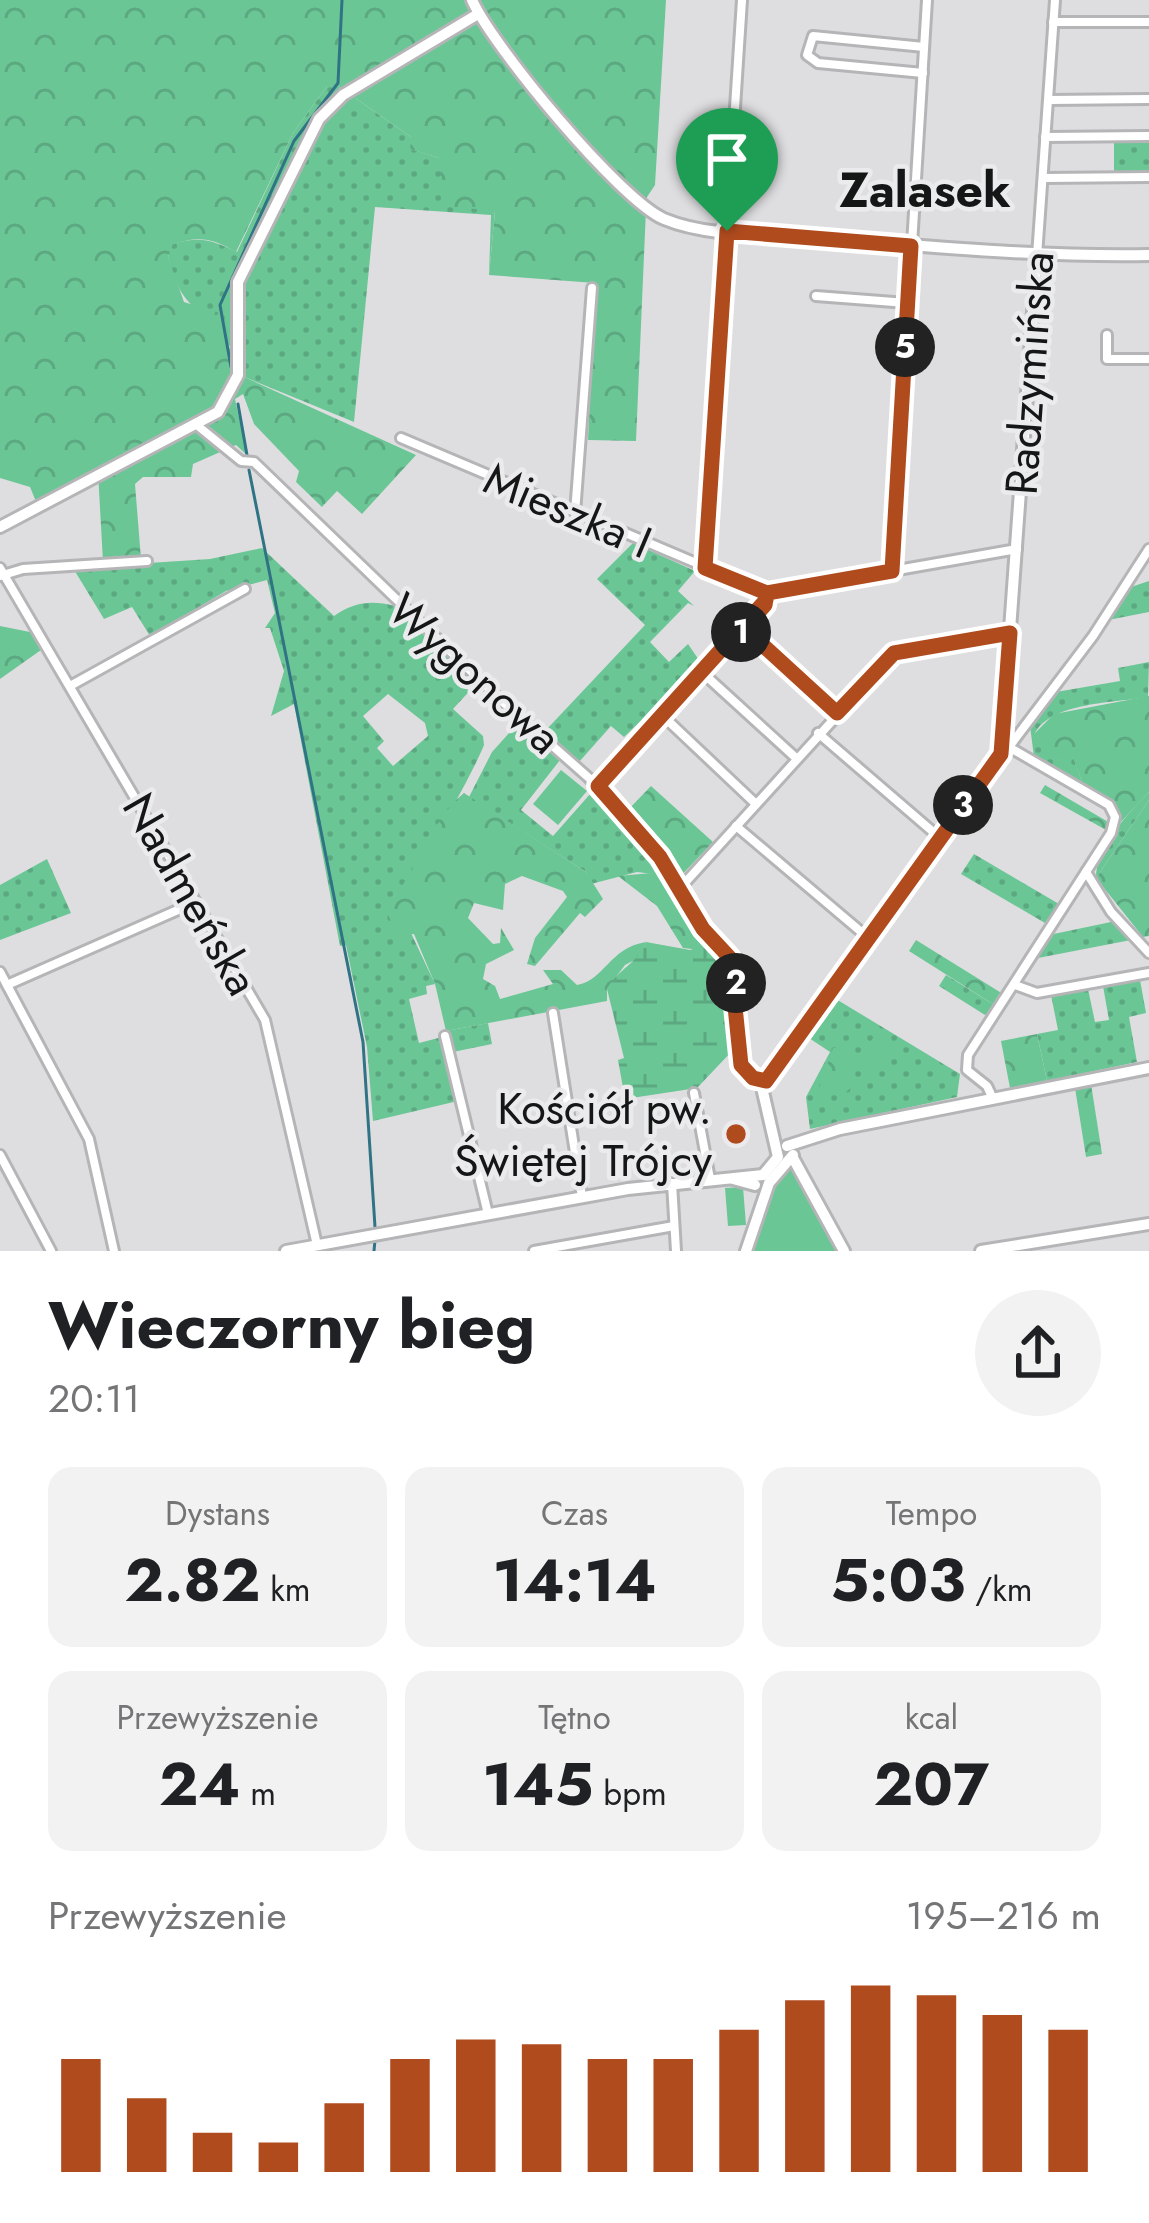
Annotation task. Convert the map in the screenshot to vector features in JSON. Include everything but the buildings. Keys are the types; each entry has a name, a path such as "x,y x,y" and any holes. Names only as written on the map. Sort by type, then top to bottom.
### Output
{"street":[{"path":"472,0 478,14 641,206 683,225 1037,256 1149,256"},
{"path":"705,568 742,0"},
{"path":"892,571 927,0"},
{"name":"Radzymińska","path":"1005,746 1055,0"},
{"path":"0,527 218,412 234,387 238,282 319,119 343,95 478,14"},
{"path":"1053,22 1149,22"},
{"path":"922,73 818,63 807,55 813,36 924,46"},
{"path":"1048,100 1149,99"},
{"path":"1045,137 1149,136"},
{"path":"1043,178 1149,178"},
{"path":"575,513 592,288"},
{"path":"816,296 907,303"},
{"path":"1106,335 1107,359 1149,359"},
{"name":"Wygonowa","path":"198,426 241,461 254,462 504,704 598,786 682,886 703,929 730,958 739,1058 746,1072 762,1081"},
{"name":"Mieszka I","path":"401,438 767,593"},
{"path":"598,786 765,605 767,593 1017,549"},
{"path":"844,1251 786,1155 764,1101 762,1081 1005,746 1093,636 1149,549"},
{"path":"1,573 147,561"},
{"name":"Nadmeńska","path":"1,573 268,1028 317,1245"},
{"path":"70,686 245,589"},
{"path":"744,628 837,713"},
{"path":"682,886 894,653 1010,633"},
{"path":"704,674 796,758"},
{"path":"663,716 756,804"},
{"path":"818,733 940,837"},
{"path":"993,1099 987,1086 967,1070 966,1059 1015,985 1041,934 1111,833 1115,814 1005,746"},
{"path":"736,826 866,936"},
{"path":"1086,872 1120,924 1149,953"},
{"path":"7,985 196,902"},
{"path":"0,972 89,1139 114,1251"},
{"path":"1015,985 1037,993 1149,973"},
{"path":"553,1013 582,1197"},
{"path":"445,1036 488,1214"},
{"path":"746,1251 757,1220 761,1182 786,1155 829,1132 1149,1068"},
{"path":"694,1093 717,1179"},
{"path":"0,1155 51,1251"},
{"path":"286,1251 672,1183 761,1182"},
{"path":"672,1183 676,1251"},
{"path":"981,1251 1149,1224"},
{"path":"534,1251 674,1226"}],"green space":[{"path":"0,0 666,0 655,185 641,206 646,209 636,441 588,440 595,283 489,275 495,211 445,206 439,158 410,149 411,137 338,86 327,86 293,133 236,252 198,239 173,244 168,257 184,302 220,313 235,368 242,376 416,455 362,514 337,491 322,507 296,482 299,471 254,424 243,394 235,399 247,455 236,445 193,464 191,477 143,477 135,484 141,559 103,562 98,472 37,504 30,487 0,478"},
{"path":"327,86 338,86 411,137 411,149 439,158 495,211 489,275 491,215 375,207 354,422 242,376 227,342 179,288 168,257 172,244 190,240 213,242 237,252 293,133"},
{"path":"1114,140 1149,140 1149,175 1114,175"},
{"path":"633,543 695,571 678,591 694,606 688,603 650,642 669,662 688,644 701,663 624,737 611,726 579,762 546,730 645,625 597,579"},
{"path":"262,548 334,616 363,604 395,606 476,684 453,709 483,736 484,745 443,825 394,897 435,984 426,986 427,994 409,999 419,1043 442,1037 458,1101 373,1121 367,1047 346,945 340,946 294,704 271,716 284,671 270,628 265,628 275,613 267,580 226,591 150,636 132,607 104,619 73,568 210,559","holes":["388,694 425,723 428,736 393,766 377,748 384,741 363,716"]},
{"path":"1149,581 1149,612 1108,620 1131,587"},
{"path":"0,626 30,632 41,650 0,679"},
{"path":"1149,662 1148,697 1070,710 1055,715 1035,733 1073,756 1083,785 1034,757 1030,726 1056,692 1120,681 1118,668"},
{"path":"1149,696 1149,792 1118,825 1114,803 1083,785 1073,757 1038,744 1035,733 1054,714"},
{"path":"519,722 560,760 521,810 553,836 591,793 647,855 653,874 637,872 591,884 586,872 469,797 492,752"},
{"path":"561,770 587,791 558,825 533,804"},
{"path":"587,779 606,801 627,811 651,786 713,842 675,882 722,968 711,951 683,948 657,906 618,876 652,873 632,838 582,780"},
{"path":"1045,785 1110,823 1106,830 1040,793"},
{"path":"1149,792 1149,800 1096,878 1107,843"},
{"path":"464,793 586,872 603,899 585,917 580,913 535,966 527,964 535,938 567,897 563,891 522,876 505,884 503,910 474,903 468,918 493,944 500,943 501,928 514,950 486,964 483,979 495,986 500,999 553,984 543,970 561,970 577,985 624,951 646,942 640,957 625,965 607,989 607,1001 446,1031 435,984 414,934 397,936 385,907 442,818"},
{"path":"1149,800 1149,936 1143,937 1096,878"},
{"path":"974,854 1059,904 1045,923 961,874"},
{"path":"47,859 71,913 0,940 0,885"},
{"path":"1105,911 1131,940 1038,958 1044,936 1111,922"},
{"path":"916,940 1003,994 996,1006 909,951"},
{"path":"646,942 690,950 702,946 731,974 734,1049 697,1088 625,1099 618,1060 624,1058 607,989"},
{"path":"946,975 996,1006 985,1015 939,986"},
{"path":"1149,975 1140,980 1146,1013 1129,1017 1137,1062 1047,1081 1037,1034 1058,1030 1051,995 1088,989 1095,1022 1109,1020 1103,986"},
{"path":"831,996 960,1074 957,1097 810,1129 806,1097 830,1052 803,1034"},
{"path":"488,1023 492,1044 453,1052 446,1031"},
{"path":"877,1033 894,1046 869,1078 852,1065"},
{"path":"1037,1034 1047,1081 1010,1088 1001,1041"},
{"path":"846,1047 853,1072 850,1092 816,1097 833,1048"},
{"path":"1091,1084 1102,1154 1086,1157 1075,1088"},
{"path":"790,1166 837,1251 750,1251 772,1187"},
{"path":"743,1187 746,1225 728,1226 725,1188"}],"waterway":[{"path":"231,367 220,305 294,141 338,83 342,0"},
{"path":"238,404 247,455"},
{"path":"249,470 363,1042 375,1227"},
{"path":"374,1251 375,1240"}],"place":[{"name":"Kościół pw. Świętej Trójcy","path":"736,1134"}],"district":[{"name":"Zalasek","path":"925,190"}],"route":[{"path":"727,231 705,568 767,593 766,600 765,605 598,786 660,857 683,888 703,929 730,958 736,979 741,1065 753,1078 766,1081 1001,754 1010,633 894,653 837,713 744,628 765,605 767,593 892,571 911,246 727,231"}]}
